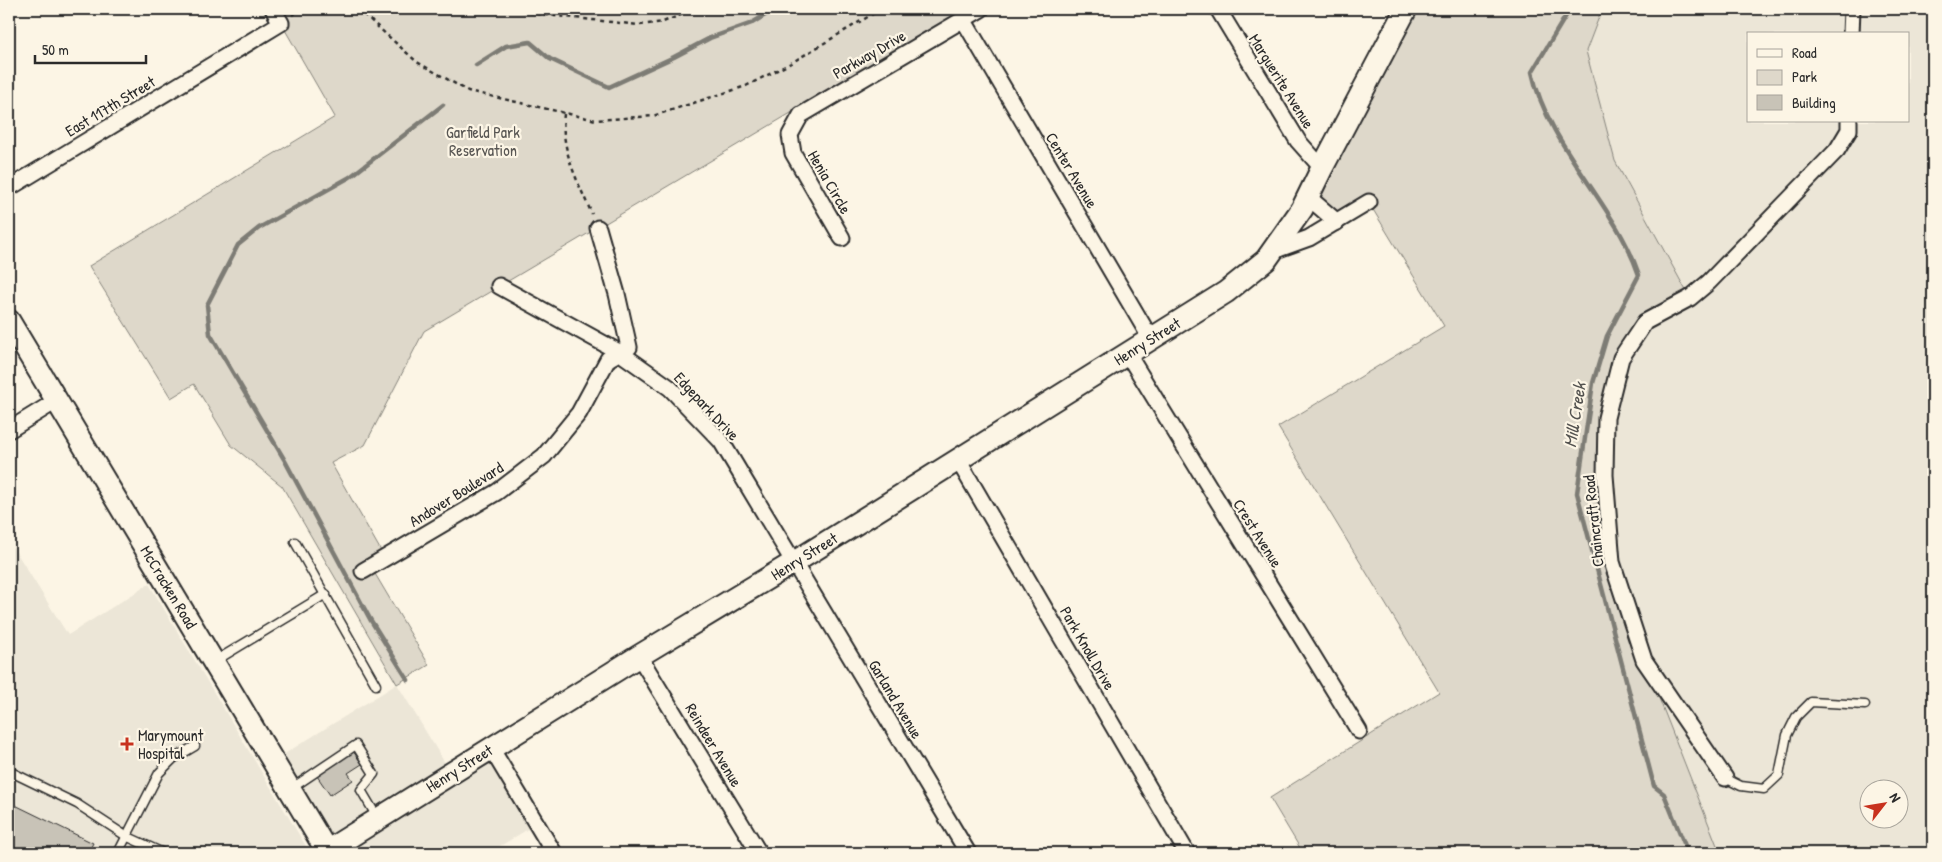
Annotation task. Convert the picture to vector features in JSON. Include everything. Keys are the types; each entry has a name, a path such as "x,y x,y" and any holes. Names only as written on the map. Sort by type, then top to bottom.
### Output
{"street":[{"name":"East 117th Street","path":"9,188 281,23 273,9"},
{"name":"Parkway Drive","path":"801,114 981,9"},
{"name":"Marguerite Avenue","path":"1218,9 1298,141 1322,168"},
{"name":"Henry Street","path":"326,852 639,656 794,563 1226,292 1266,260 1302,209 1406,9"},
{"path":"1851,32 1852,9"},
{"name":"Center Avenue","path":"963,19 1151,339"},
{"name":"Henia Circle","path":"801,114 790,135 793,153 842,238"},
{"name":"Chaincraft Road","path":"1724,778 1644,660 1612,562 1605,475 1606,418 1621,358 1645,322 1690,298 1710,282 1837,150 1849,130 1849,122"},
{"path":"1308,196 1337,222"},
{"name":"Henry Street","path":"1273,251 1310,238 1369,202"},
{"name":"Andover Boulevard","path":"363,571 497,492 544,456 579,413 608,359 629,347 617,294 598,228"},
{"name":"Edgepark Drive","path":"499,286 620,352 670,388 721,441 794,563"},
{"name":"McCracken Road","path":"9,321 326,852"},
{"name":"Crest Avenue","path":"1126,353 1359,731"},
{"path":"9,430 56,401"},
{"name":"Park Knoll Drive","path":"958,460 1188,853"},
{"name":"Garland Avenue","path":"794,563 968,853"},
{"name":"Reindeer Avenue","path":"639,656 759,853"},
{"path":"491,748 554,853"}],"lane":[{"path":"295,542 376,685"},
{"path":"214,662 326,594"},
{"path":"1724,778 1741,786 1764,789 1779,775 1787,735 1796,717 1811,702 1865,705"},
{"path":"290,789 356,745 374,774 362,790 378,819"},
{"path":"118,853 159,773 173,759 195,746"},
{"path":"9,771 77,804 126,836 163,853"}],"path":[{"path":"358,9 417,62 468,91 596,120 653,116 746,86 791,63 881,9"},
{"path":"513,9 538,14 639,25 663,22 696,9"},
{"path":"564,114 562,129 574,176 598,228"}],"shaded area":[{"path":"1602,9 1933,9 1933,853 1720,853 1644,660 1612,562 1605,475 1621,358 1645,322 1690,298 1615,161 1586,51"},
{"name":"Marymount Hospital","path":"13,547 68,635 149,584 310,853 9,853 9,550"},
{"path":"397,684 451,773 491,748 536,824 489,853 328,853 273,761"}],"green space":[{"name":"Garfield Park Reservation","path":"273,9 966,9 424,331 365,445 331,463 385,558 371,567 429,665 397,684 282,486 231,445 194,384 171,398 89,266 335,117"},
{"path":"1406,9 1602,9 1586,51 1615,161 1690,298 1657,314 1621,358 1606,418 1612,562 1644,660 1720,853 1303,853 1270,798 1439,692 1278,427 1444,326 1369,203 1337,222 1308,197"}],"building":[{"path":"353,751 362,764 348,773 353,780 330,795 317,776"},
{"path":"9,802 93,843 88,853 9,853"}],"waterway":[{"path":"476,65 506,46 530,42 550,59 609,87 710,38 752,23 775,9"},
{"name":"Mill Creek","path":"1570,9 1532,72 1540,99 1552,125 1614,223 1639,275 1607,336 1593,383 1577,493 1654,786 1664,794 1688,853"},
{"path":"408,680 370,619 284,459 210,334 207,305 238,245 259,228 350,177 443,105"}],"place":[{"name":"Marymount Hospital","path":"127,744"}]}
